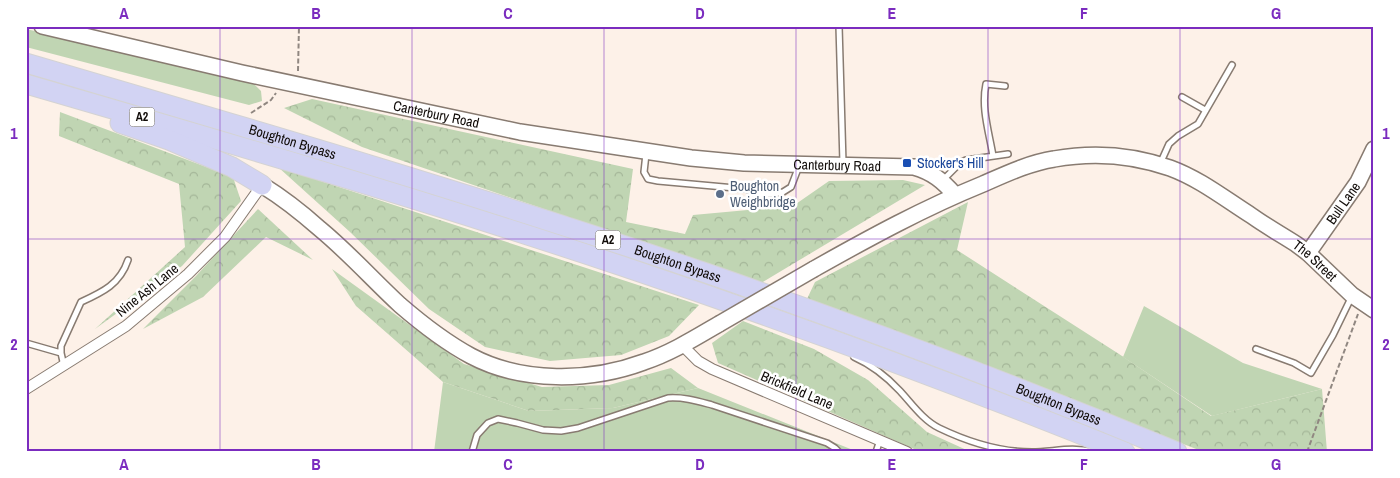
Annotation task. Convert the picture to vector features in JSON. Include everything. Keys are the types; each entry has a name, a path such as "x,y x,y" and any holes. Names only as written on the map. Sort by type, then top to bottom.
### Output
{"highway":[{"name":"Boughton Bypass","path":"26,63 322,149 652,255 789,302 939,357 1177,452"},
{"name":"Boughton Bypass","path":"26,85 257,151 621,266 786,323 986,397 1125,452"},
{"path":"26,85 90,112 205,155 232,167 262,186"}],"street":[{"name":"Canterbury Road","path":"42,26 242,73 520,132 691,158 744,163 914,167 926,171 942,181 955,195"},
{"name":"Bull Lane","path":"1308,253 1358,182 1374,148"},
{"path":"262,186 281,197 321,229 399,304 431,330 472,357 529,374 558,376 593,375 609,372 644,362 682,345 896,224 955,195 1025,167 1056,158 1105,155 1126,157 1160,165"},
{"name":"The Street","path":"1160,165 1191,177 1284,236 1308,253 1363,302"},
{"name":"Nine Ash Lane","path":"26,389 126,326 188,274 225,236 262,186"},
{"name":"Brickfield Lane","path":"682,345 698,361 712,369 907,452"}],"lane":[{"path":"839,26 843,166"},
{"path":"1160,165 1170,144 1178,136 1198,124 1232,65"},
{"path":"993,156 984,107 984,94 986,84 1005,86"},
{"path":"1182,97 1205,110"},
{"path":"646,151 644,172 648,179 746,189 762,195 783,192 791,187 800,165"},
{"path":"942,181 963,161 1008,154"},
{"path":"64,366 61,346 81,302 98,295 114,284 125,270 128,260"},
{"path":"1256,349 1294,363 1311,373 1333,335 1363,302"},
{"path":"786,323 835,347"},
{"path":"26,343 61,353"},
{"path":"852,355 883,375 925,418 938,428 997,449 1033,452 1069,449 1093,452"},
{"path":"472,452 477,435 488,423 498,419 543,430 561,431 578,428 668,398 679,398 696,400 831,445 839,452"},
{"path":"876,452 880,440"}],"path":[{"path":"1307,452 1363,302"}],"green space":[{"path":"26,29 251,81 261,91 262,101 249,105 26,47"},
{"path":"312,99 633,169 626,222 685,234 693,215 793,206 829,181 903,180 925,185 761,283 362,147 284,108"},
{"path":"60,112 233,177 241,201 182,266 95,329 185,247 179,184 59,136"},
{"path":"278,167 699,305 669,336 621,355 550,361 485,347 429,309 350,232"},
{"path":"968,202 957,250 1119,354 1211,416 1322,389 1327,452 1204,452 807,299 815,282"},
{"path":"258,209 313,260 266,237 203,297 143,329 196,276"},
{"path":"332,269 464,364 542,387 609,385 671,368 698,388 613,408 529,411 443,382 356,306"},
{"path":"1144,306 1243,363 1322,389 1212,416 1123,357"},
{"path":"743,321 814,349 868,380 927,432 971,452 921,452 718,363 712,343"},
{"path":"443,382 529,411 613,408 698,388 858,452 434,452"}],"place":[{"name":"Stocker's Hill","path":"907,163"},
{"name":"Boughton Weighbridge","path":"720,194"}]}
